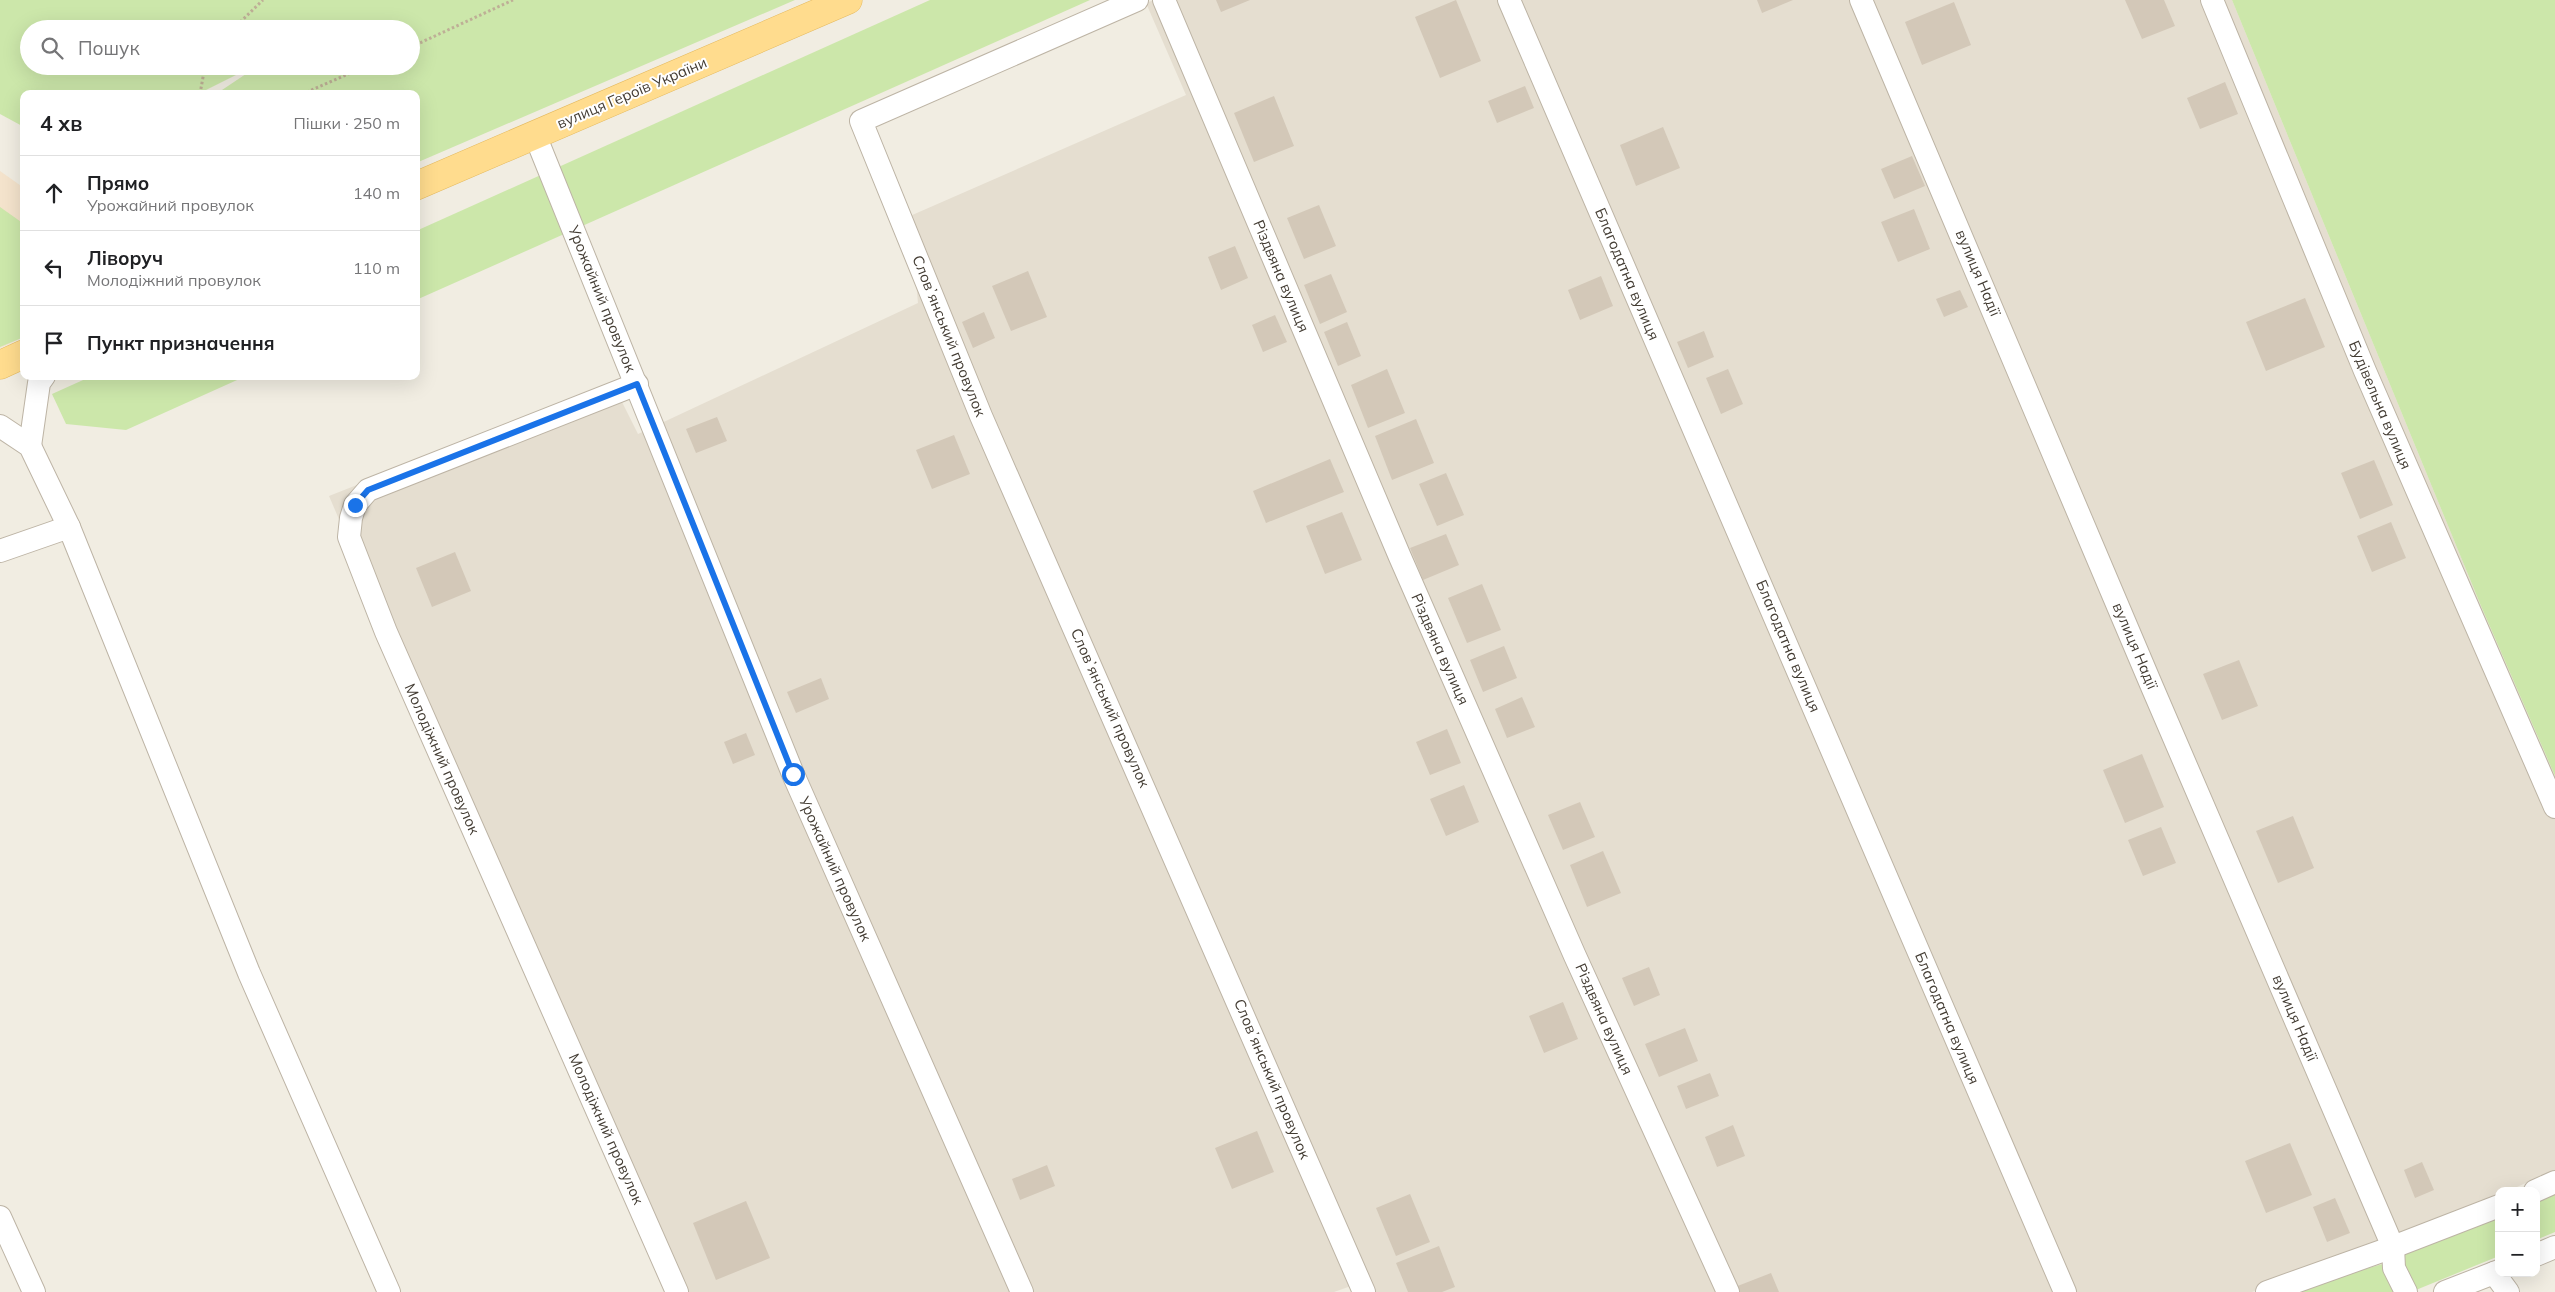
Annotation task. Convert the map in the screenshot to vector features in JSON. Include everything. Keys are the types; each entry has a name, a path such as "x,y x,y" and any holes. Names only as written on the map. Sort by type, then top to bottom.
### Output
{"main road":[{"name":"вулиця Героїв України","path":"420,184 848,0"},
{"path":"0,365 20,356"}],"street":[{"name":"Словʼянський провулок","path":"1137,0 861,121 981,416 1364,1292"},
{"name":"Різдвяна вулиця","path":"1164,0 1404,566 1579,965 1728,1292"},
{"name":"Благодатна вулиця","path":"1509,0 2065,1292"},
{"name":"вулиця Надії","path":"1861,0 2153,690 2394,1248 2394,1268 2406,1292"},
{"name":"Будівельна вулиця","path":"2212,0 2365,371 2555,806"},
{"name":"Урожайний провулок","path":"535,135 793,774 1022,1292"},
{"path":"30,446 41,380"},
{"name":"Молодіжний провулок","path":"637,384 368,490 355,505 351,518 349,537 386,632 678,1292"},
{"path":"0,426 30,446 69,527 249,973 390,1292"},
{"path":"0,551 69,527"},
{"path":"2540,1189 2555,1182"},
{"path":"2267,1292 2394,1248 2495,1208"},
{"path":"0,1217 34,1292"},
{"path":"2540,1253 2555,1247"},
{"path":"2446,1292 2495,1272"},
{"path":"2499,1277 2508,1292"}],"path":[{"path":"242,20 263,0"},
{"path":"420,44 507,1 513,0"},
{"path":"201,90 203,75"},
{"path":"311,90 346,75"}],"shaded area":[{"path":"1154,0 2232,0 2481,606 2555,776 2555,1170 2517,1187 2495,1187 2495,1197 2406,1235 2252,1292 1374,1292 1368,1280 1334,1292 671,1292 329,496 613,384 638,434 918,303 910,216 1186,95 1146,3"},
{"path":"0,171 20,185 20,339 0,348"}],"green space":[{"path":"0,0 795,0 420,161 420,90 222,90 244,75 420,75 420,20 20,20 20,75 236,75 206,90 20,90 20,125 0,114"},
{"path":"930,0 1090,0 420,298 420,229"},
{"path":"2232,0 2555,0 2555,776 2481,606"},
{"path":"0,207 20,221 20,339 0,347"},
{"path":"83,380 237,380 126,430 66,424 52,394"},
{"path":"2555,1189 2555,1232 2540,1238 2540,1232 2540,1195"},
{"path":"2495,1213 2495,1258 2411,1292 2286,1292 2386,1263"}],"building":[{"path":"1216,0 1250,0 1221,12"},
{"path":"1456,0 1481,61 1440,78 1415,17"},
{"path":"1757,0 1793,0 1762,13"},
{"path":"2125,0 2164,0 2175,26 2142,39"},
{"path":"1954,2 1971,45 1922,65 1905,22"},
{"path":"2225,82 2238,114 2200,129 2187,98"},
{"path":"1525,86 1534,108 1497,123 1488,101"},
{"path":"1274,96 1294,146 1254,162 1234,113"},
{"path":"1663,127 1680,168 1636,186 1620,145"},
{"path":"1912,156 1925,186 1894,199 1881,169"},
{"path":"1319,205 1336,246 1304,259 1287,218"},
{"path":"1914,209 1930,249 1898,262 1881,222"},
{"path":"1235,246 1248,278 1221,290 1208,257"},
{"path":"1028,271 1047,317 1011,331 992,286"},
{"path":"1331,274 1347,312 1320,324 1304,285"},
{"path":"1601,276 1613,306 1580,320 1568,290"},
{"path":"1960,290 1968,307 1944,317 1936,299"},
{"path":"2305,298 2325,347 2266,371 2246,322"},
{"path":"984,312 995,338 973,348 962,322"},
{"path":"1275,315 1287,342 1263,352 1252,325"},
{"path":"1347,322 1361,356 1338,366 1324,332"},
{"path":"1704,331 1714,357 1688,368 1677,342"},
{"path":"1387,369 1405,413 1368,428 1351,385"},
{"path":"1728,369 1743,404 1721,414 1706,378"},
{"path":"717,417 727,441 696,453 686,429"},
{"path":"1416,419 1434,463 1392,480 1375,436"},
{"path":"954,435 970,474 932,489 916,450"},
{"path":"1330,459 1344,492 1266,523 1253,491"},
{"path":"2374,460 2393,505 2360,519 2341,473"},
{"path":"1446,473 1464,515 1437,526 1419,484"},
{"path":"1342,512 1362,560 1325,574 1306,526"},
{"path":"2391,522 2406,558 2372,572 2357,536"},
{"path":"1446,534 1459,565 1423,580 1410,548"},
{"path":"455,552 471,591 432,607 416,568"},
{"path":"1482,584 1501,630 1467,643 1448,598"},
{"path":"1504,646 1517,678 1483,692 1470,660"},
{"path":"2239,660 2258,706 2222,720 2203,674"},
{"path":"821,678 829,699 796,713 787,692"},
{"path":"1522,697 1535,727 1507,738 1495,709"},
{"path":"1447,729 1461,763 1430,775 1416,742"},
{"path":"746,733 755,755 733,764 724,742"},
{"path":"2142,754 2164,807 2125,823 2103,770"},
{"path":"1464,785 1479,822 1446,836 1430,799"},
{"path":"1580,802 1595,837 1563,850 1548,815"},
{"path":"2293,816 2314,868 2278,883 2256,831"},
{"path":"2161,827 2176,863 2143,876 2128,840"},
{"path":"1603,851 1621,893 1587,907 1570,865"},
{"path":"1649,967 1660,995 1634,1006 1622,978"},
{"path":"1563,1002 1578,1039 1544,1053 1529,1016"},
{"path":"1685,1028 1698,1061 1659,1077 1645,1044"},
{"path":"1710,1073 1719,1096 1686,1109 1677,1086"},
{"path":"1733,1125 1745,1156 1717,1167 1705,1137"},
{"path":"1257,1131 1274,1172 1232,1189 1215,1148"},
{"path":"2290,1143 2312,1195 2266,1213 2245,1161"},
{"path":"2422,1162 2434,1190 2415,1198 2404,1170"},
{"path":"1047,1165 1055,1186 1020,1200 1012,1179"},
{"path":"1410,1194 1430,1242 1396,1256 1376,1208"},
{"path":"2335,1198 2350,1233 2327,1242 2313,1207"},
{"path":"746,1201 770,1258 716,1280 693,1223"},
{"path":"1439,1246 1455,1287 1442,1292 1408,1292 1396,1263"},
{"path":"1771,1273 1779,1292 1737,1292 1735,1287"}],"route":[{"path":"355,505 368,490 637,384 793,774"}]}
